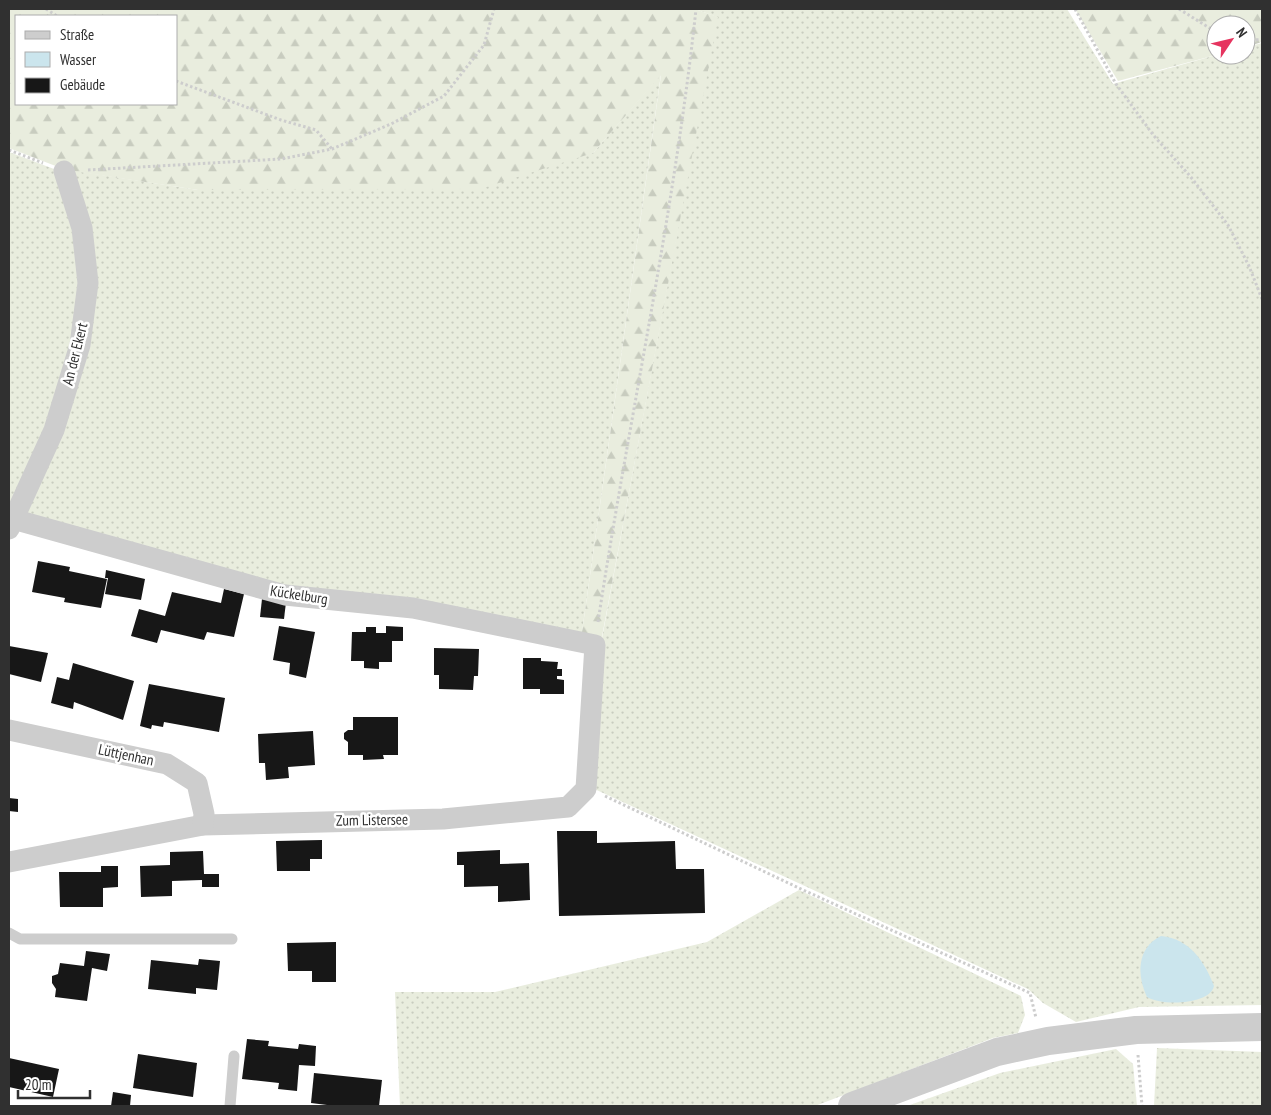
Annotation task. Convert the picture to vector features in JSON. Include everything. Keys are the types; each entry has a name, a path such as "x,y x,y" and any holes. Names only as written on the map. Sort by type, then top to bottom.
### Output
{"street":[{"name":"An der Ekert","path":"10,522 54,430 80,345 88,283 82,228 64,171"},
{"name":"Kückelburg","path":"10,522 286,595 413,608 595,645"},
{"path":"586,788 595,645"},
{"name":"Lüttjenhan","path":"9,730 166,764 197,783 204,814 203,825"},
{"name":"Zum Listersee","path":"9,862 203,825 453,818 568,807 586,788"},
{"path":"852,1106 997,1052 1048,1041 1136,1030 1262,1027"}],"lane":[{"path":"9,933 20,939 232,939"},
{"path":"230,1106 234,1056"}],"path":[{"path":"9,150 64,171 281,159 332,149 390,124 444,96 484,45 494,9"},
{"path":"595,645 616,503 683,120 696,9"},
{"path":"1075,9 1116,84 1154,136 1190,176 1228,225 1249,266 1262,300"},
{"path":"1179,9 1206,26"},
{"path":"178,82 282,120 316,130 332,149"},
{"path":"586,788 801,889 1030,993"},
{"path":"1136,1030 1142,1106"}],"green space":[{"path":"9,9 695,9 718,17 601,642 581,639 661,75 593,153 480,189 198,190 66,170 9,148"},
{"path":"695,9 1067,9 1113,84 1206,58 1206,65 1256,65 1256,44 1262,43 1262,1005 1139,1007 1076,1022 1043,1003 1028,989 588,786 600,649 717,17"},
{"path":"1075,9 1262,9 1262,42 1256,44 1256,15 1206,15 1206,58 1118,81"},
{"path":"661,74 581,639 285,592 16,519 92,284 67,172 76,171 198,190 593,153"},
{"path":"9,152 62,172 80,230 78,345 9,515"},
{"path":"799,890 1021,996 1025,1015 1018,1033 993,1038 815,1106 400,1106 395,992 495,992 707,942"},
{"path":"1157,1048 1262,1052 1262,1106 1154,1106"},
{"path":"1116,1049 1133,1064 1137,1106 907,1106 1000,1073"}],"water":[{"path":"1161,936 1180,942 1195,953 1206,968 1214,986 1211,992 1204,997 1184,1002 1163,1002 1147,997 1141,980 1141,963 1147,948"}],"building":[{"path":"38,561 70,567 69,571 107,579 101,608 64,602 65,598 32,592"},
{"path":"106,570 145,579 141,600 105,594 108,578 105,578"},
{"path":"224,589 244,594 234,637 207,632 204,640 161,630 157,643 131,636 139,609 165,616 172,592 221,603"},
{"path":"262,599 286,602 284,619 260,617"},
{"path":"279,626 315,632 306,678 289,674 290,663 273,660"},
{"path":"386,626 403,627 403,641 392,641 392,662 379,662 379,669 364,668 364,661 351,661 352,632 366,632 366,627 376,627 376,633 386,633"},
{"path":"9,646 48,653 41,682 9,674"},
{"path":"434,648 479,649 478,676 474,676 473,690 439,689 439,675 434,675"},
{"path":"523,658 541,658 541,661 558,662 557,669 562,669 562,676 557,676 557,679 564,680 564,694 540,694 540,689 523,689"},
{"path":"73,663 134,681 123,720 74,702 73,709 51,703 57,677 69,680"},
{"path":"149,684 225,698 219,732 164,722 163,727 152,725 151,729 140,726"},
{"path":"353,717 398,717 398,755 383,755 384,759 363,760 363,755 348,755 348,742 344,739 344,733 348,730 353,730"},
{"path":"313,731 315,765 288,767 289,778 266,780 265,763 259,763 258,734"},
{"path":"9,798 18,799 18,812 9,811"},
{"path":"557,831 597,831 597,843 675,841 676,869 704,869 705,913 559,916"},
{"path":"322,840 322,859 310,859 310,871 277,871 276,841"},
{"path":"500,850 500,864 529,863 530,900 498,902 498,886 464,887 464,865 457,865 457,852"},
{"path":"203,851 204,874 219,874 219,887 202,887 202,880 172,881 172,896 141,897 140,866 170,865 170,852"},
{"path":"101,866 118,866 118,887 103,888 103,907 60,907 59,872 101,872"},
{"path":"336,942 336,982 312,982 312,971 288,971 287,943"},
{"path":"86,951 110,954 107,971 92,968 87,1001 55,997 56,989 52,983 52,976 58,974 60,963 84,966"},
{"path":"199,959 220,961 217,990 196,988 196,994 148,989 151,960 198,965"},
{"path":"247,1039 269,1041 268,1046 298,1049 299,1044 316,1046 315,1066 299,1065 297,1091 278,1089 279,1083 242,1079"},
{"path":"138,1054 197,1063 193,1097 133,1088"},
{"path":"9,1058 59,1069 53,1097 9,1087"},
{"path":"314,1073 382,1080 379,1106 335,1106 311,1103"},
{"path":"113,1092 131,1095 130,1106 111,1106"}]}
